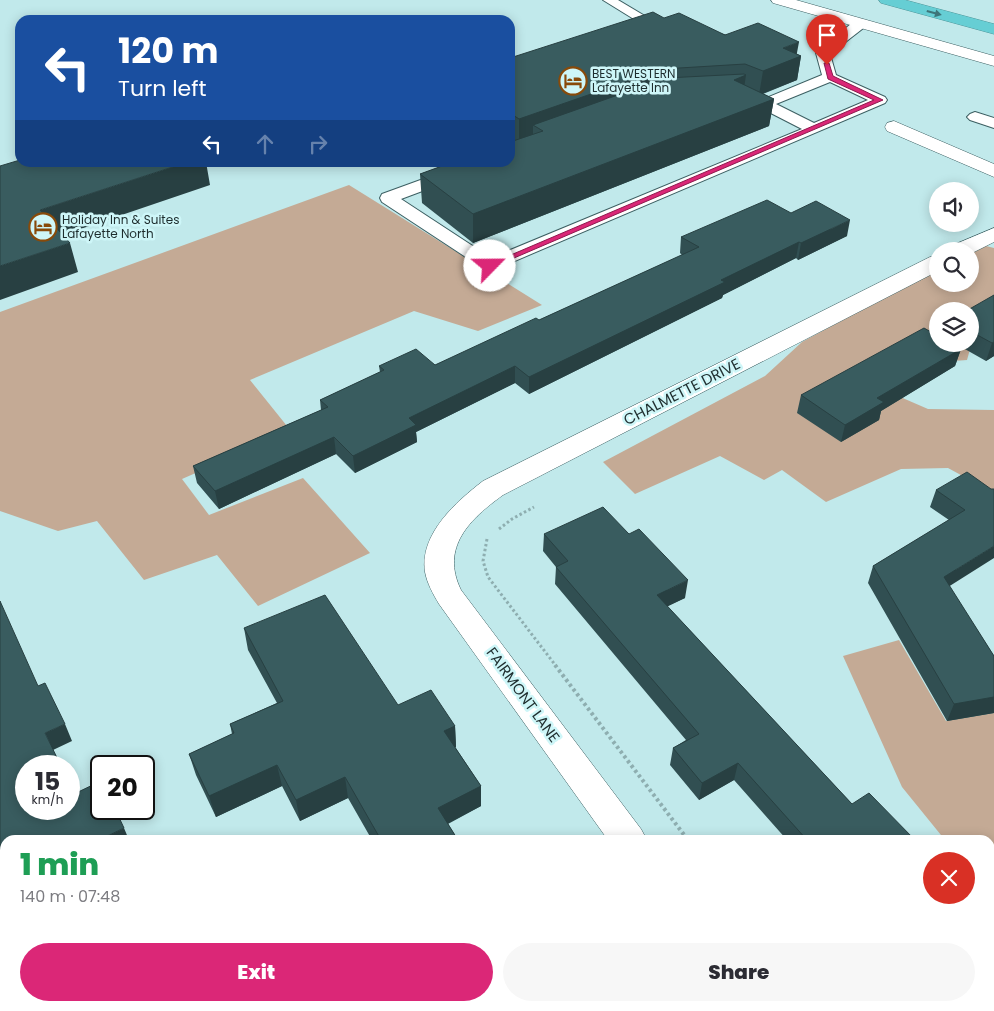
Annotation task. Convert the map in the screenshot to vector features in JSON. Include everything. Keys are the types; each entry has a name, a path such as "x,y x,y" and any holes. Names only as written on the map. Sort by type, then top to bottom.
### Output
{"highway":[{"path":"887,0 994,29"}],"street":[{"path":"779,0 994,61"},
{"path":"894,127 994,171"},
{"path":"978,242 994,234"},
{"name":"CHALMETTE DRIVE","path":"444,542 452,526 478,499 493,488 929,267"},
{"name":"FAIRMONT LANE","path":"444,542 439,566 442,581 450,596 625,835"}],"lane":[{"path":"609,0 648,22 621,30"},
{"path":"830,77 823,52 861,23"},
{"path":"472,167 388,198 490,266 880,100 830,77 764,104"},
{"path":"749,97 814,129"},
{"path":"978,114 975,117 994,123"}],"path":[{"path":"537,505 512,519 487,539 483,560 488,577 684,835"}],"shaded area":[{"path":"349,185 542,305 478,331 414,311 250,380 291,431 182,479 209,515 303,478 370,553 258,606 217,555 144,580 97,521 58,531 0,511 0,312"},
{"path":"982,245 994,248 994,312 981,310 979,317 979,302 929,302 929,352 969,352 967,360 926,363 868,383 928,409 994,410 994,493 948,468 901,469 826,502 782,470 764,480 720,456 635,494 603,462 765,376 802,342 929,272 929,292 979,292 979,246"},
{"path":"899,640 946,721 994,713 994,835 941,835 902,787 843,656"}],"building":[{"path":"653,12 664,18 679,13 725,35 758,23 799,42 783,48 801,56 763,71 745,64 663,69 519,119 515,116 515,56"},
{"path":"744,74 746,75 734,80 774,99 473,214 420,174 439,167 515,167 515,140 543,131 533,125 666,78"},
{"path":"15,162 15,167 173,167 40,210 70,243 0,266 0,166"},
{"path":"767,200 791,213 816,201 850,220 801,243 799,242 721,280 725,282 529,377 515,366 409,418 416,425 353,456 334,437 215,491 193,466 328,407 320,400 384,370 379,366 416,349 435,365 536,318 539,320 699,247 681,237"},
{"path":"994,295 994,342 992,343 979,336 979,304"},
{"path":"924,328 929,331 929,352 956,352 877,398 884,402 845,425 801,395"},
{"path":"967,472 991,489 994,489 994,546 944,577 994,656 994,697 954,704 873,566 965,510 936,490"},
{"path":"603,507 629,534 639,529 688,580 657,595 852,804 869,793 910,835 803,835 738,763 702,783 673,748 699,734 556,567 568,561 544,534"},
{"path":"325,595 398,705 431,690 455,726 444,731 481,786 438,808 455,835 378,835 345,777 296,800 277,765 209,796 189,754 234,733 230,724 283,701 244,628"},
{"path":"0,601 38,686 45,683 65,724 45,733 56,755 15,755 15,820 80,820 80,791 90,786 90,820 120,820 124,828 109,835 0,835"}],"place":[{"name":"BEST WESTERN Lafayette Inn","path":"573,81"},
{"name":"Holiday Inn & Suites Lafayette North","path":"43,227"}],"route":[{"path":"490,266 880,100 830,77 827,65"}]}
